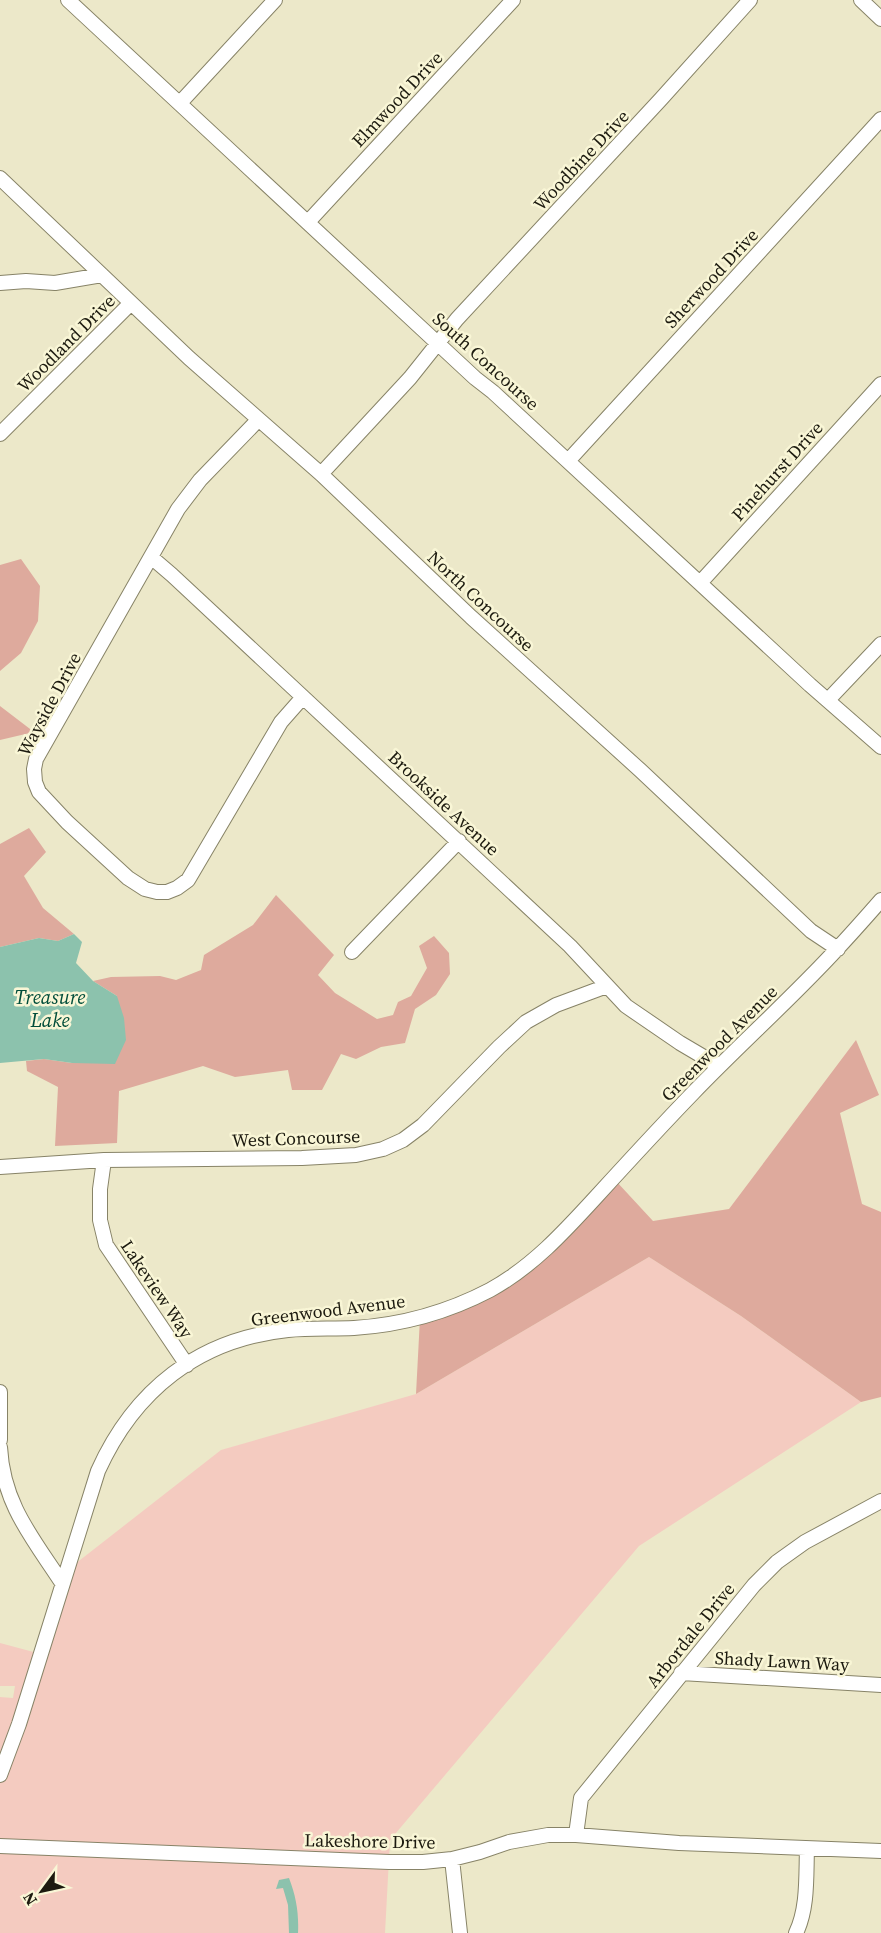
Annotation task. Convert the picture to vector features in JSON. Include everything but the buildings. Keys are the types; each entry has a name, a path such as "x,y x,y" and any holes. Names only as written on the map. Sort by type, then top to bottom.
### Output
{"street":[{"name":"South Concourse","path":"68,0 439,344 881,747"},
{"path":"180,103 275,0"},
{"name":"Elmwood Drive","path":"308,222 513,0"},
{"name":"Woodbine Drive","path":"321,474 410,378 457,319 750,0"},
{"path":"861,0 881,19"},
{"name":"Sherwood Drive","path":"568,461 881,119"},
{"name":"North Concourse","path":"0,178 131,303 258,420 321,474 471,617 640,770 803,923 838,949"},
{"path":"0,282 55,283 102,275"},
{"name":"Woodland Drive","path":"0,434 131,303"},
{"name":"Pinehurst Drive","path":"700,583 881,384"},
{"name":"Wayside Drive","path":"258,420 186,497 36,759 35,782 39,792 67,822 128,878 145,889 167,892 188,880 194,872 281,722 303,698"},
{"name":"Brookside Avenue","path":"151,557 459,841 570,946 626,1006 719,1066"},
{"path":"828,700 881,644"},
{"path":"352,952 459,841"},
{"name":"Greenwood Avenue","path":"0,1775 53,1617 98,1471 116,1434 147,1395 187,1365 219,1347 253,1336 288,1330 355,1328 395,1323 446,1310 492,1289 524,1268 552,1244 719,1066 838,949 881,900"},
{"name":"West Concourse","path":"0,1167 104,1160 302,1158 356,1155 383,1149 403,1140 423,1125 526,1022 556,1005 607,986"},
{"name":"Lakeview Way","path":"104,1160 100,1189 100,1220 106,1245 187,1365"},
{"path":"0,1392 0,1440"},
{"path":"0,1448 3,1474 10,1500 62,1583"},
{"name":"Arbordale Drive","path":"576,1835 580,1798 754,1585 777,1562 805,1542 881,1501"},
{"name":"Shady Lawn Way","path":"681,1673 881,1684"},
{"name":"Lakeshore Drive","path":"0,1846 390,1863 452,1858 530,1838 576,1835 807,1849 881,1851"},
{"path":"796,1933 804,1908 807,1849"},
{"path":"452,1858 460,1933"}],"shaded area":[{"path":"21,559 40,586 38,621 21,653 0,671 0,565"},
{"path":"0,706 34,732 0,740"},
{"path":"29,828 46,852 24,876 43,908 74,934 58,941 39,938 0,947 0,844"},
{"path":"276,895 334,955 318,975 335,993 377,1019 393,1015 398,1002 411,996 427,968 419,946 434,936 449,953 450,974 436,995 415,1009 405,1043 381,1047 356,1059 341,1054 322,1090 292,1090 288,1070 235,1077 203,1066 119,1091 117,1143 55,1146 58,1087 27,1071 26,1061 44,1059 72,1063 115,1063 117,996 93,981 111,977 160,976 176,980 201,970 204,955 253,925"},
{"path":"856,1040 879,1095 840,1113 862,1204 881,1212 881,1397 861,1402 741,1316 649,1257 416,1394 420,1318 550,1250 616,1181 653,1221 729,1209"},
{"path":"649,1257 741,1316 861,1402 639,1546 390,1840 385,1933 0,1933 0,1697 13,1698 15,1686 0,1686 0,1643 41,1654 75,1564 221,1450 416,1394"}],"water":[{"name":"Treasure Lake","path":"74,934 82,942 76,963 93,981 117,996 124,1018 126,1040 115,1064 72,1063 44,1059 0,1063 0,947 39,938 58,941"},
{"path":"289,1878 294,1891 298,1933 289,1933 288,1905 283,1888 276,1889 279,1880"}]}
